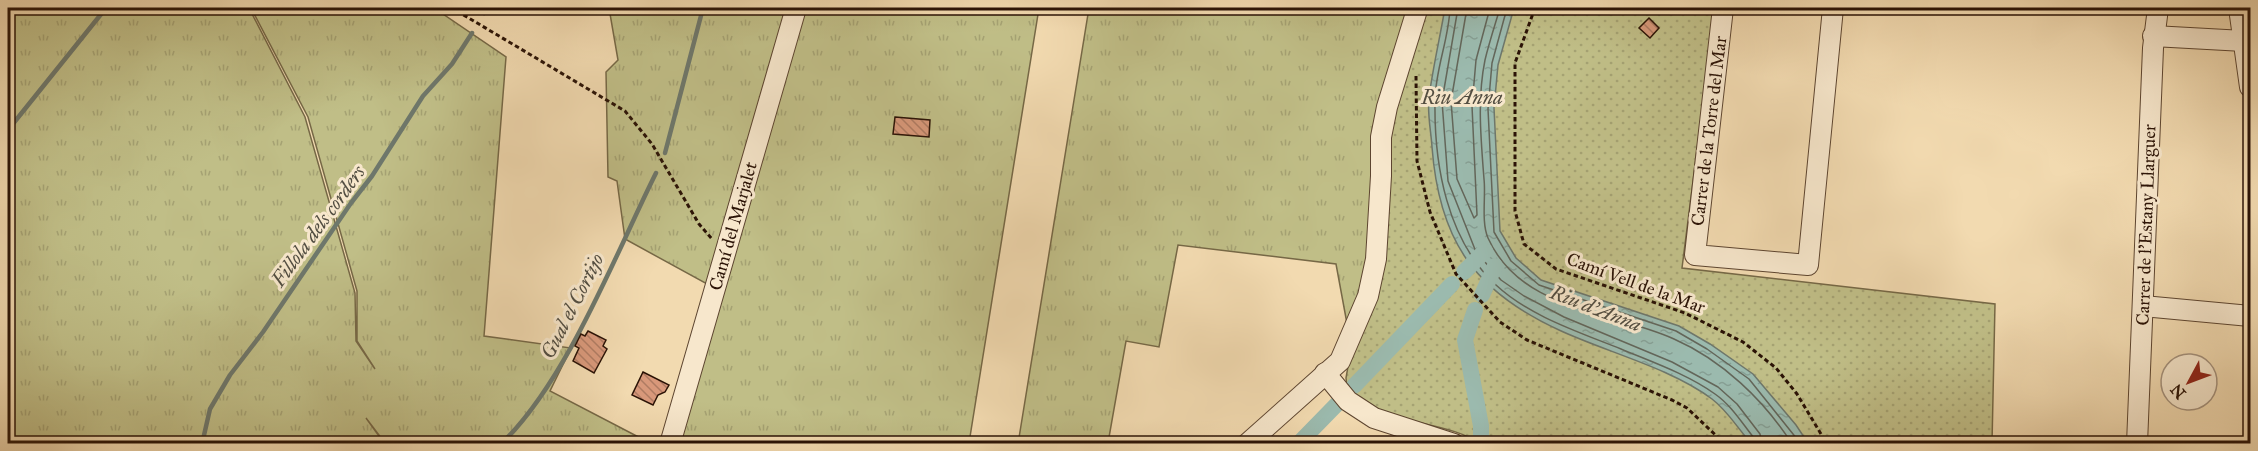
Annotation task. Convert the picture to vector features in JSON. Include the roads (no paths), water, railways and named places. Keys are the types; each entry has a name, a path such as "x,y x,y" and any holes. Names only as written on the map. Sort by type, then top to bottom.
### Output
{"street":[{"name":"Camí del Marjalet","path":"670,444 796,8"},
{"name":"Carrer de la Torre del Mar","path":"1724,8 1695,255 1808,265 1833,8"},
{"name":"Carrer de l'Estany Llarguer","path":"2137,444 2153,36 2158,8"},
{"path":"2239,8 2250,87"},
{"path":"1247,444 1340,361 1368,296 1376,259 1381,137 1387,107 1417,10"},
{"path":"2153,36 2244,41"},
{"path":"2143,306 2250,316"},
{"path":"1325,373 1348,402 1374,418 1454,444"}],"water":[{"name":"Riu Anna","path":"1445,8 1514,8 1498,65 1494,108 1500,231 1516,258 1541,280 1679,326 1710,344 1753,374 1796,425 1808,443 1751,443 1723,409 1696,388 1658,369 1577,338 1529,315 1504,298 1466,259 1443,209 1436,180 1429,122 1432,75"}],"waterway":[{"path":"8,130 106,8"},
{"name":"Fillola dels corders","path":"484,13 488,8"},
{"name":"Gual el Cortijo","path":"665,153 703,8"},
{"name":"Fillola dels corders","path":"202,444 210,409 230,375 263,332 372,176 423,96 452,64 472,33"},
{"name":"Gual el Cortijo","path":"501,444 525,418 568,352 588,316 656,173"},
{"path":"1464,272 1485,251"},
{"path":"1482,295 1495,266"},
{"path":"1354,386 1452,284"},
{"path":"1475,310 1465,340 1481,426 1481,444"},
{"path":"1298,444 1338,403"}],"water label":[{"name":"Riu d'Anna","path":"1596,308"}]}
